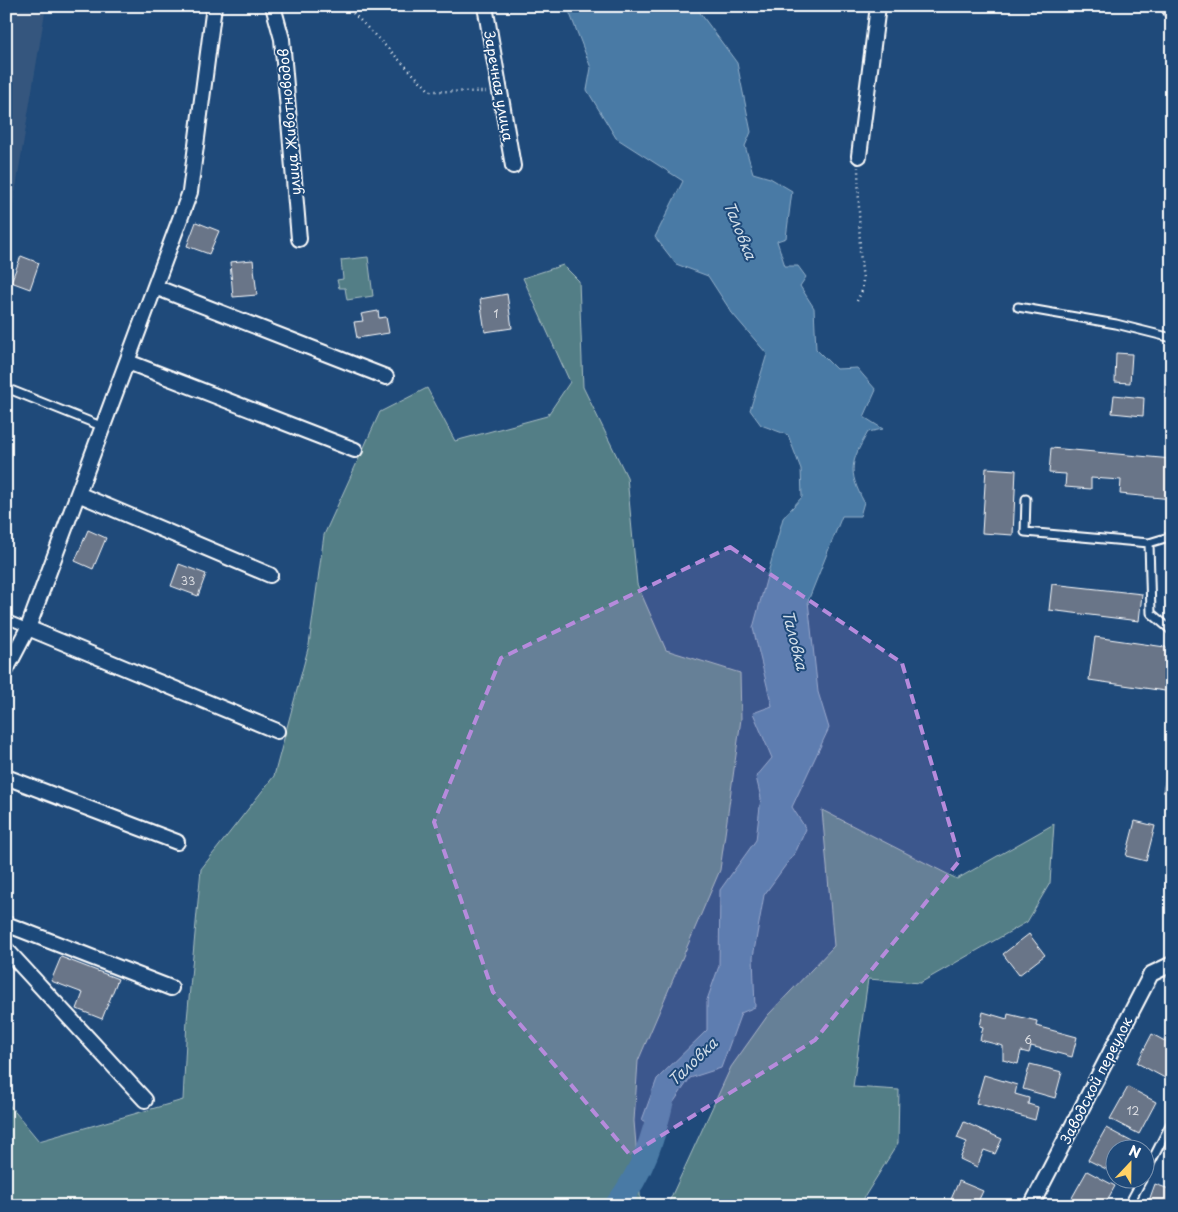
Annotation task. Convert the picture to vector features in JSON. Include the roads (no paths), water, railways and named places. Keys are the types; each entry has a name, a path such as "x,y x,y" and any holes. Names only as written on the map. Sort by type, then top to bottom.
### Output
{"street":[{"path":"6,670 28,628 101,426 128,362 190,192 214,6"},
{"name":"улица Животноводов","path":"273,6 282,39 299,239"},
{"name":"Заречная улица","path":"485,6 513,166"},
{"path":"859,156 878,6"},
{"path":"1168,6 1172,12"},
{"path":"155,287 386,377"},
{"path":"128,362 355,450"},
{"path":"78,494 270,575"},
{"path":"28,628 277,731"},
{"path":"6,777 177,842"},
{"path":"6,924 171,988"},
{"path":"6,949 145,1100"},
{"name":"Заводской переулок","path":"1031,1206 1151,974 1172,964"}],"lane":[{"path":"1018,308 1116,324 1172,338"},
{"path":"1170,396 1172,386"},
{"path":"6,388 101,426"},
{"path":"1026,498 1026,532 1149,542 1172,536"},
{"path":"1149,542 1151,613 1172,631"},
{"path":"6,619 28,628"},
{"path":"1156,1152 1172,1121"},
{"path":"1128,1206 1137,1190"}],"water":[{"path":"567,6 695,6 737,63 751,132 745,146 753,173 770,178 792,191 786,238 777,241 785,266 798,266 806,277 800,286 814,308 816,349 836,369 857,368 876,390 864,417 883,429 868,432 858,451 853,466 853,474 864,502 860,516 842,516 808,601 818,692 829,728 792,807 806,829 796,851 764,895 753,957 755,1007 741,1013 721,1068 690,1078 656,1128 642,1120 657,1079 707,1030 707,1000 719,966 720,890 756,840 761,798 756,777 772,758 753,713 772,706 753,628 783,518 802,497 801,469 788,435 761,425 750,410 767,354 732,313 708,276 676,264 655,237 683,181 616,138 587,90 591,68"}],"waterway":[{"name":"Таловка","path":"616,1206 633,1180 646,1154 656,1126 663,1096"}]}
